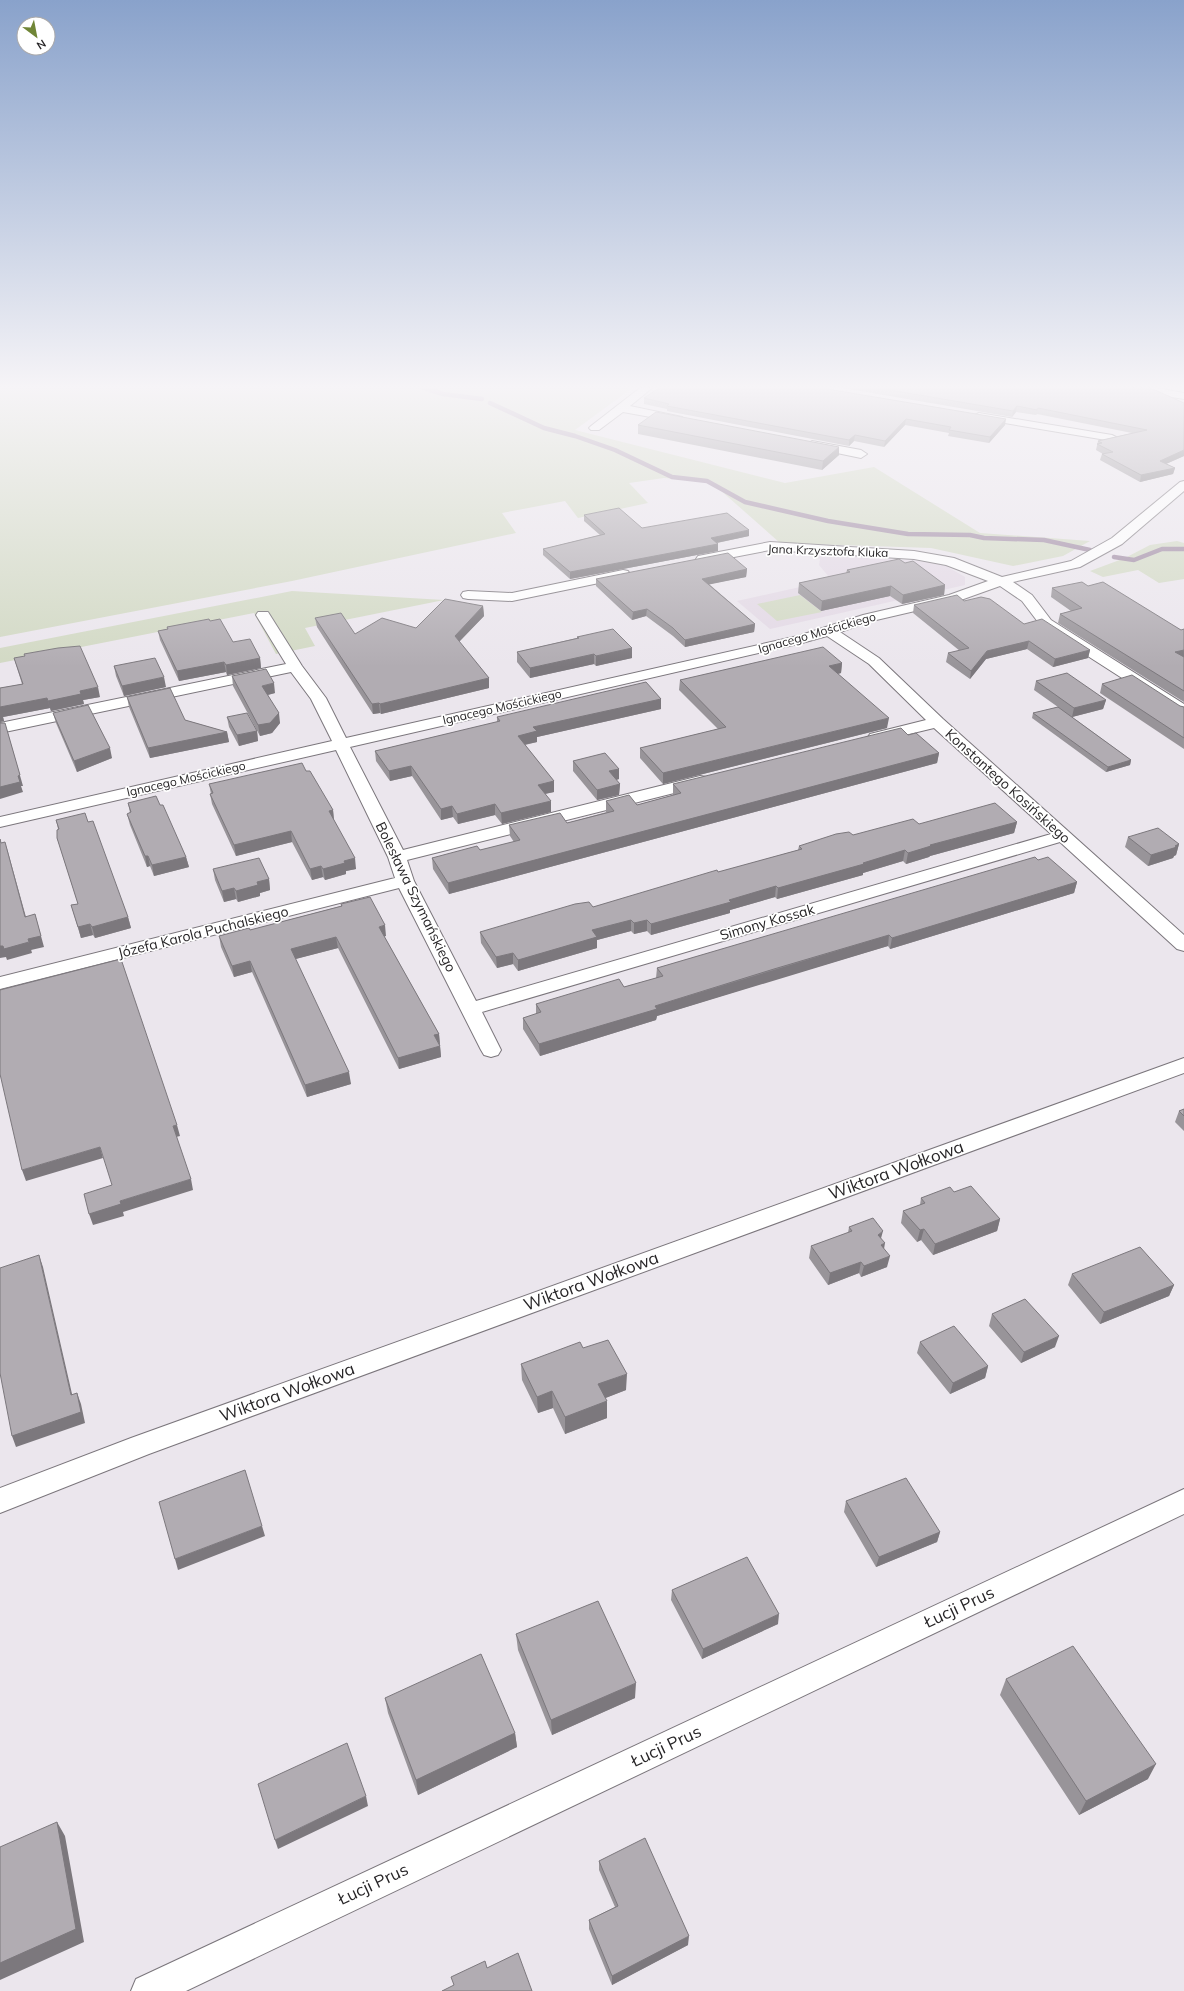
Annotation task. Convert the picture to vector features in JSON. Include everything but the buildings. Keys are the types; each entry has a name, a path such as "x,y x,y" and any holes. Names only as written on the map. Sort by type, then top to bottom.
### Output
{"street":[{"path":"1001,581 1053,570 1090,558 1117,541 1184,485"},
{"name":"Jana Krzysztofa Kluka","path":"692,561 770,546 932,557 949,561 1001,581 1027,598 1046,623 1184,711"},
{"path":"468,595 512,597 637,571"},
{"name":"Ignacego Mościckiego","path":"0,822 802,640 862,619 953,598 1001,581"},
{"name":"Bolesława Szymańskiego","path":"263,615 295,667 318,698 397,857 405,881 491,1050"},
{"name":"Konstantego Kosińskiego","path":"829,631 874,661 937,722 1184,944"},
{"path":"0,728 295,667"},
{"path":"864,740 937,722"},
{"path":"397,857 717,777"},
{"name":"Simony Kossak","path":"470,1008 1063,836"},
{"name":"Józefa Karola Puchalskiego","path":"0,983 405,881"},
{"name":"Wiktora Wołkowa","path":"0,1501 148,1443 1184,1065"},
{"name":"Łucji Prus","path":"148,1991 1184,1501"}],"shaded area":[{"path":"811,553 929,562 946,566 965,577 965,585 770,629 737,601 809,585 829,577 819,565 820,559 811,556"}],"green space":[{"path":"0,481 644,481 629,483 648,503 578,518 565,501 502,513 516,533 292,581 0,637"},
{"path":"709,481 777,481 785,483 797,481 896,481 980,533 1090,541 1063,556 1013,566 931,548 780,543"},
{"path":"1177,541 1184,543 1184,579 1159,583 1138,570 1103,577 1090,571 1125,558 1150,545"},
{"path":"292,591 444,600 305,628 315,646 276,654 254,613 0,663 0,648"},
{"path":"800,595 822,612 777,621 757,604"}],"waterway":[{"path":"706,481 745,502 828,521 908,534 970,535 984,538 1044,540 1090,550"},
{"path":"1114,557 1134,560 1162,549 1184,549"}]}
